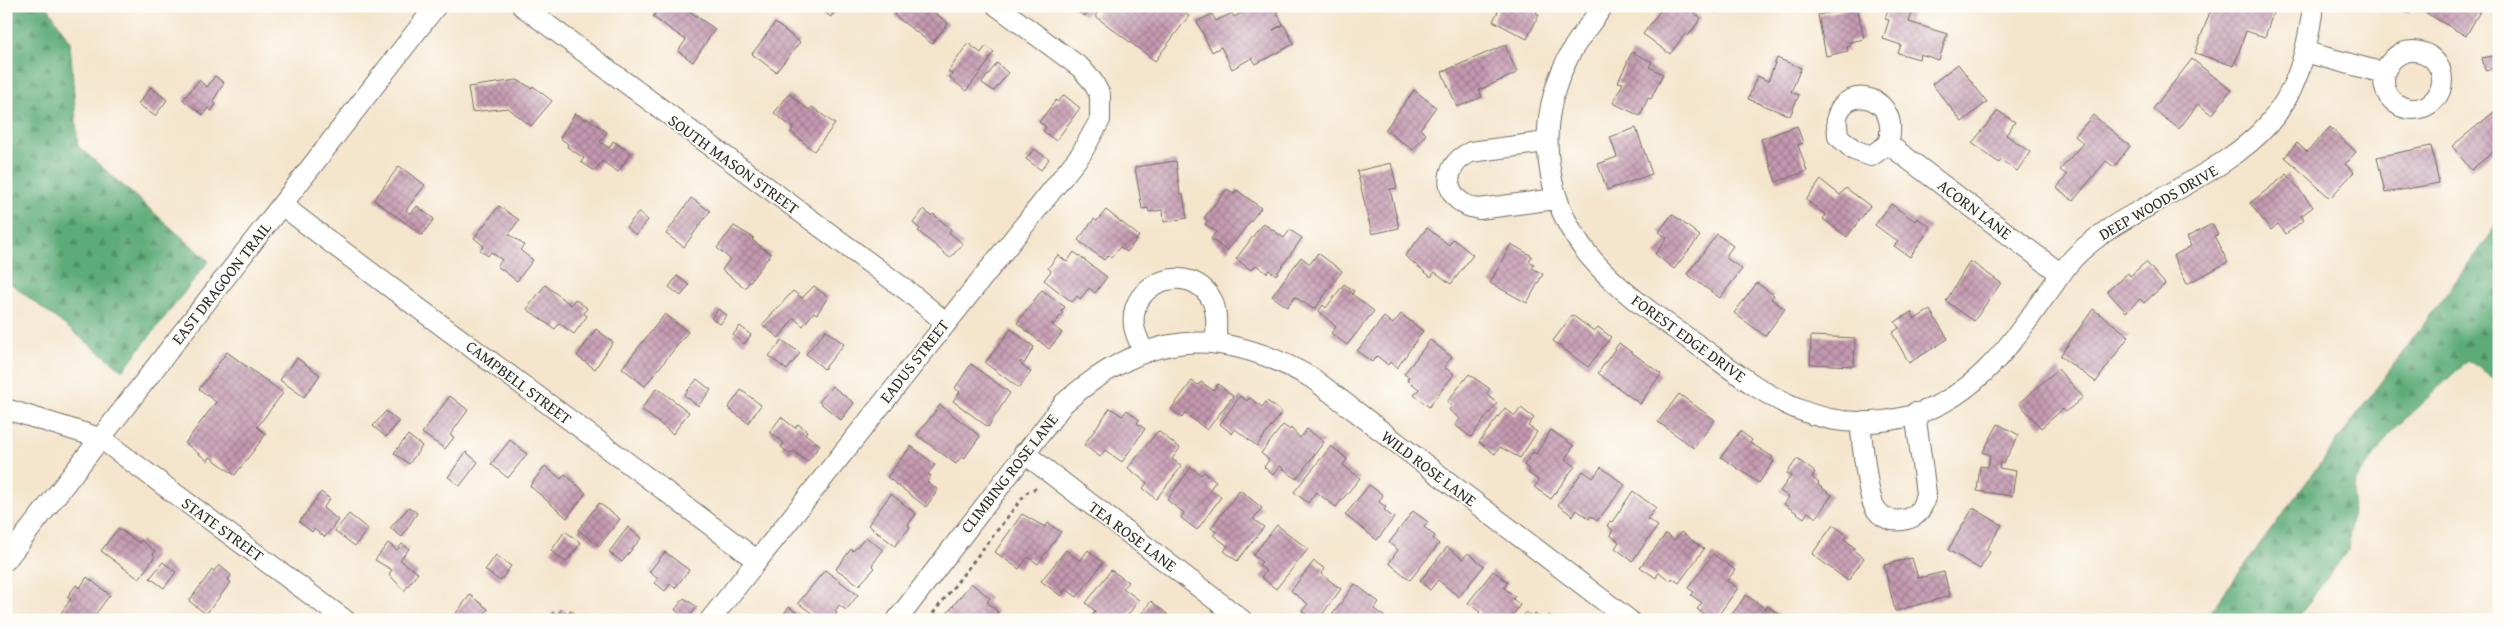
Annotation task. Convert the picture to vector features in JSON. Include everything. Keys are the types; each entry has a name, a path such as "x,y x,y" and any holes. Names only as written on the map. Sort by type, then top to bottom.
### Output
{"street":[{"name":"EAST DRAGOON TRAIL","path":"6,560 436,6"},
{"name":"SOUTH MASON STREET","path":"522,6 945,322"},
{"name":"EADUS STREET","path":"710,620 1091,138 1100,120 1100,94 1081,68 997,6"},
{"name":"FOREST EDGE DRIVE","path":"1603,6 1574,49 1563,70 1552,107 1546,142 1549,174 1556,199 1572,233 1588,256 1630,295 1756,387 1784,405 1836,420 1860,422"},
{"name":"DEEP WOODS DRIVE","path":"1860,422 1872,423 1904,418 1945,402 1987,371 2012,343 2061,274 2086,245 2112,226 2225,163 2254,141 2274,118 2289,94 2301,69 2313,6"},
{"path":"2305,52 2384,72"},
{"path":"1546,142 1472,152 1461,156 1454,164 1449,181 1452,192 1459,202 1468,207 1479,209 1556,199"},
{"name":"ACORN LANE","path":"1888,144 2061,274"},
{"name":"CAMPBELL STREET","path":"282,205 352,259 656,483 756,560"},
{"path":"1143,351 1134,326 1134,311 1140,297 1150,286 1161,280 1176,278 1190,281 1204,289 1212,300 1217,315 1216,342"},
{"name":"WILD ROSE LANE","path":"1143,351 1186,343 1216,342 1250,349 1282,361 1312,378 1629,620"},
{"name":"CLIMBING ROSE LANE","path":"897,620 1064,403 1089,380 1118,362 1143,351"},
{"name":"STATE STREET","path":"6,409 100,438 346,620"},
{"path":"1860,422 1872,501 1884,517 1900,521 1911,518 1920,511 1925,502 1926,493 1915,413"},
{"name":"TEA ROSE LANE","path":"1024,453 1242,620"}],"path":[{"path":"928,620 1026,494 1036,488 1040,490"}],"green space":[{"path":"6,6 47,6 70,42 78,146 209,261 123,370 6,280"},
{"path":"2499,223 2499,382 2468,360 2392,431 2355,482 2348,550 2296,620 2204,620"}],"building":[{"path":"660,6 682,6 715,29 693,62 678,51 686,40 653,17"},
{"path":"816,6 838,6 831,17"},
{"path":"900,6 926,6 948,23 932,44 894,15"},
{"path":"1071,6 1092,6 1085,16"},
{"path":"1102,6 1158,6 1165,12 1169,6 1175,6 1189,16 1155,61 1095,16"},
{"path":"1249,6 1274,6 1283,24 1273,30 1284,25 1294,44 1256,64 1252,58 1232,69 1221,47 1212,52 1197,22 1212,14 1216,21 1232,13 1234,17 1250,8"},
{"path":"1501,6 1540,6 1536,13 1539,15 1527,39 1493,21"},
{"path":"1664,6 1685,6 1701,18 1688,36 1685,34 1670,54 1643,34"},
{"path":"1707,6 1718,6 1714,12"},
{"path":"1842,6 1857,6 1864,39 1850,42 1850,46 1847,47 1848,51 1826,56 1818,15 1843,10"},
{"path":"1889,6 1915,6 1909,22 1947,34 1939,60 1920,54 1919,59 1898,53 1901,45 1883,39 1889,20 1885,19"},
{"path":"2212,6 2252,6 2273,13 2265,37 2246,31 2234,66 2195,53"},
{"path":"2363,6 2410,6 2410,12"},
{"path":"2426,6 2483,6 2466,36 2423,11"},
{"path":"775,23 800,42 776,72 752,54"},
{"path":"968,43 981,53 986,46 994,52 966,91 950,78 952,74 948,72"},
{"path":"1505,45 1517,73 1479,90 1482,97 1457,107 1442,72"},
{"path":"1632,52 1652,62 1649,67 1663,74 1651,99 1648,98 1640,116 1613,103 1623,83 1618,82"},
{"path":"2499,55 2499,74 2496,75 2495,68 2485,70 2482,58"},
{"path":"1777,58 1801,68 1791,92 1799,95 1790,116 1748,99 1757,76 1768,81"},
{"path":"2192,59 2231,90 2212,115 2198,104 2179,129 2153,109"},
{"path":"997,63 1008,73 994,91 982,83"},
{"path":"1958,64 1987,102 1962,122 1932,84"},
{"path":"215,76 224,83 213,101 216,104 211,111 208,108 203,115 183,100 199,80 207,87"},
{"path":"517,80 532,88 533,86 552,101 531,126 508,108 472,112 468,87"},
{"path":"151,87 167,100 155,116 138,104"},
{"path":"1414,90 1436,107 1420,129 1426,134 1413,150 1385,130"},
{"path":"789,94 809,110 812,107 835,124 814,151 791,132 793,128 774,113"},
{"path":"1064,95 1080,108 1056,141 1043,131 1046,127 1039,122 1056,100 1058,102"},
{"path":"2499,108 2499,159 2493,152 2471,170 2452,146"},
{"path":"1998,111 2015,122 2006,135 2030,152 2017,171 2001,160 1999,163 1972,143"},
{"path":"575,113 586,120 587,118 607,132 600,142 609,148 613,141 631,153 618,172 602,161 595,171 581,162 584,158 567,147 568,144 560,138"},
{"path":"2093,115 2130,146 2114,167 2106,161 2073,201 2057,188 2067,175 2060,170 2083,143 2075,136"},
{"path":"1797,126 1803,143 1798,145 1807,171 1776,182 1761,139"},
{"path":"2330,127 2356,152 2345,164 2354,172 2330,198 2285,157 2297,143 2307,152"},
{"path":"1636,128 1652,174 1607,190 1598,164 1617,157 1610,137"},
{"path":"2431,146 2439,183 2385,193 2377,157"},
{"path":"1034,149 1049,159 1041,170 1026,159"},
{"path":"1176,161 1180,194 1183,194 1187,218 1164,222 1163,210 1149,212 1148,208 1142,209 1135,167"},
{"path":"1391,163 1397,188 1390,189 1399,228 1372,234 1357,171"},
{"path":"399,166 425,185 406,210 411,214 417,206 434,219 422,235 374,200"},
{"path":"2287,174 2313,207 2301,216 2304,220 2286,234 2278,224 2271,230 2250,203"},
{"path":"1821,180 1840,195 1846,188 1870,206 1847,237 1823,219 1826,215 1806,200"},
{"path":"1227,189 1234,194 1237,190 1261,208 1227,251 1211,239 1216,232 1205,224 1207,221 1204,218"},
{"path":"691,198 710,211 684,247 666,234"},
{"path":"1891,204 1915,221 1917,218 1931,227 1910,257 1894,246 1898,242 1875,225"},
{"path":"499,206 519,220 509,234 524,245 520,250 533,260 517,281 497,266 502,260 491,252 488,256 480,250 484,246 474,238"},
{"path":"924,209 951,229 949,232 963,244 950,258 918,231 920,229 913,223"},
{"path":"1106,210 1139,236 1127,252 1120,247 1111,258 1109,255 1104,260 1078,240 1094,219 1097,221"},
{"path":"639,212 648,220 636,235 626,227"},
{"path":"1672,214 1700,236 1674,269 1655,254 1667,238 1659,232"},
{"path":"1263,223 1284,238 1290,230 1302,238 1276,275 1269,270 1267,273 1256,265 1251,270 1236,259"},
{"path":"2212,224 2218,235 2214,236 2228,262 2187,284 2173,256 2191,246 2187,237"},
{"path":"734,226 754,238 752,240 771,254 745,288 722,270 730,259 717,248"},
{"path":"1427,228 1449,245 1453,239 1473,255 1451,284 1435,272 1431,277 1405,256"},
{"path":"1717,234 1733,246 1725,257 1742,269 1720,298 1687,274"},
{"path":"1511,244 1532,256 1529,261 1534,264 1532,268 1543,274 1527,303 1490,283"},
{"path":"1074,252 1107,277 1095,293 1089,288 1080,299 1077,296 1072,302 1044,280 1051,271 1048,268 1058,255 1067,262"},
{"path":"1318,253 1342,271 1316,307 1313,309 1295,297 1287,307 1272,296 1301,257 1310,264"},
{"path":"1970,261 2001,283 1974,321 1946,301"},
{"path":"2146,262 2165,284 2144,303 2140,299 2126,312 2107,291 2128,273 2130,276"},
{"path":"677,276 689,285 681,296 669,287"},
{"path":"1757,283 1774,295 1771,299 1785,309 1765,336 1734,313"},
{"path":"1344,284 1354,291 1352,294 1374,311 1347,345 1331,333 1336,327 1319,311 1323,305 1326,308"},
{"path":"545,285 571,305 575,299 587,308 584,313 587,316 574,334 559,323 555,329 527,309"},
{"path":"814,286 828,297 817,314 814,312 803,326 794,318 779,338 762,325 793,291 802,298"},
{"path":"1042,290 1065,307 1061,311 1063,313 1054,324 1051,324 1062,333 1049,349 1017,323"},
{"path":"718,309 727,315 720,324 711,318"},
{"path":"2093,309 2129,336 2096,382 2060,356"},
{"path":"1930,310 1948,339 1909,363 1892,333 1899,328 1895,322 1911,312 1915,319"},
{"path":"665,314 688,332 645,386 622,368"},
{"path":"1401,314 1423,331 1397,368 1390,362 1388,365 1377,356 1372,362 1357,351 1384,317 1393,324"},
{"path":"1572,315 1594,331 1598,327 1611,337 1588,367 1553,341"},
{"path":"740,326 751,335 744,344 733,335"},
{"path":"596,329 613,342 595,369 577,356"},
{"path":"1011,329 1034,347 1024,364 1021,361 1020,363 1031,372 1019,388 985,363"},
{"path":"826,330 844,344 824,369 806,354"},
{"path":"1811,336 1855,338 1854,366 1810,364"},
{"path":"782,340 800,353 787,370 769,356"},
{"path":"1430,340 1452,357 1444,367 1454,374 1429,407 1414,395 1419,389 1407,380 1409,377 1404,374"},
{"path":"1619,343 1661,374 1640,404 1598,373"},
{"path":"227,352 283,393 257,427 266,434 235,475 210,457 208,461 185,443 216,402 199,389"},
{"path":"297,358 320,375 304,397 280,380"},
{"path":"971,364 1010,393 988,427 953,401 960,392 955,388"},
{"path":"2058,369 2083,397 2066,412 2063,409 2041,428 2019,403"},
{"path":"1469,374 1490,389 1486,394 1497,403 1471,437 1455,425 1460,419 1449,410 1452,406 1447,402"},
{"path":"697,379 711,390 698,406 684,395"},
{"path":"1192,381 1198,385 1201,382 1213,390 1218,384 1233,396 1207,430 1185,413 1182,418 1171,409"},
{"path":"832,386 854,403 841,420 819,402"},
{"path":"657,388 689,412 673,434 641,409"},
{"path":"741,390 761,405 748,423 728,408"},
{"path":"1679,394 1715,420 1694,448 1658,422"},
{"path":"450,396 468,410 450,435 454,437 445,449 422,433"},
{"path":"1240,396 1247,401 1250,398 1262,407 1267,401 1282,412 1257,446 1235,429 1232,434 1220,424"},
{"path":"940,405 980,436 964,459 961,457 956,464 917,435"},
{"path":"1110,408 1122,416 1127,410 1139,420 1137,423 1145,429 1122,462 1105,450 1100,457 1084,445"},
{"path":"1505,408 1515,416 1521,408 1534,418 1528,426 1537,432 1520,458 1500,447 1495,454 1479,442"},
{"path":"386,411 399,422 386,437 373,426"},
{"path":"781,417 795,428 798,424 807,431 805,434 820,445 807,462 793,451 790,454 781,447 784,443 770,432"},
{"path":"1998,424 2019,435 2003,464 2000,462 1999,468 2016,471 2012,496 1977,491 1980,466 1988,467 1990,455 1983,452"},
{"path":"1283,425 1290,430 1291,428 1300,438 1307,429 1324,442 1296,479 1280,466 1273,475 1264,467 1269,460 1261,453"},
{"path":"1551,430 1574,446 1565,459 1575,466 1551,499 1534,487 1539,481 1528,473 1530,470 1524,465 1533,452 1536,454"},
{"path":"1158,431 1180,448 1172,459 1182,466 1156,499 1143,488 1147,483 1128,468"},
{"path":"1740,431 1752,440 1750,443 1773,457 1771,459 1774,461 1759,483 1721,457"},
{"path":"408,435 422,446 409,464 394,453"},
{"path":"510,440 527,454 508,478 491,464"},
{"path":"911,446 935,465 928,474 931,476 927,482 938,490 926,507 887,477"},
{"path":"1331,446 1347,459 1343,465 1360,478 1336,507 1316,492 1308,503 1294,492"},
{"path":"466,452 478,462 460,486 448,477"},
{"path":"1797,459 1815,472 1812,477 1819,483 1818,485 1832,495 1816,518 1808,512 1804,518 1784,504 1789,497 1780,491 1791,476 1787,473"},
{"path":"545,466 561,479 565,474 586,493 567,518 530,486"},
{"path":"1191,467 1201,475 1204,472 1216,481 1210,489 1221,497 1197,530 1181,518 1184,513 1167,500"},
{"path":"1601,467 1625,485 1597,521 1591,516 1589,519 1577,510 1573,516 1558,505 1583,471 1593,478"},
{"path":"1369,485 1383,495 1379,502 1386,507 1384,510 1394,518 1377,540 1345,515"},
{"path":"1240,490 1262,508 1253,519 1264,527 1237,561 1224,551 1228,546 1213,535 1216,532 1211,528"},
{"path":"1633,491 1656,508 1647,519 1658,526 1632,561 1615,548 1619,542 1610,535 1613,530 1607,526 1610,521 1612,522"},
{"path":"321,492 330,499 323,508 338,520 325,537 314,529 312,532 299,522"},
{"path":"891,494 916,514 908,525 910,527 895,546 868,525"},
{"path":"599,503 620,519 599,546 578,530"},
{"path":"409,507 417,513 402,537 390,528"},
{"path":"1973,508 2002,525 1986,550 1990,552 1980,569 1948,550"},
{"path":"1413,511 1428,522 1424,527 1435,536 1433,539 1439,544 1410,580 1389,563 1398,550 1389,543"},
{"path":"349,514 368,529 355,546 335,531"},
{"path":"1022,514 1045,527 1048,523 1061,532 1038,564 1028,557 1019,569 995,552"},
{"path":"1277,525 1308,549 1276,589 1261,577 1266,571 1259,565 1262,562 1253,555"},
{"path":"1833,525 1847,535 1844,539 1855,548 1853,550 1864,558 1848,581 1812,554"},
{"path":"628,527 641,538 622,562 609,552"},
{"path":"118,528 139,543 141,540 155,551 153,554 155,556 139,579 101,551"},
{"path":"565,531 581,543 566,562 551,551"},
{"path":"1681,532 1704,549 1679,583 1672,578 1670,581 1659,572 1656,578 1640,567 1666,534 1674,540"},
{"path":"866,537 883,550 872,565 875,568 859,585 836,569 851,549 853,551"},
{"path":"388,543 397,550 402,544 409,549 400,560 418,573 404,591 389,574 392,570 375,560"},
{"path":"1447,547 1463,559 1468,553 1484,566 1459,597 1438,580 1430,590 1420,581"},
{"path":"1066,550 1080,561 1088,550 1103,563 1077,597 1066,589 1061,596 1041,581"},
{"path":"665,552 689,570 675,588 670,584 665,591 655,583 658,579 649,572"},
{"path":"1713,554 1735,570 1727,581 1738,588 1715,620 1711,620 1697,609 1702,603 1691,595 1694,592 1688,588"},
{"path":"496,555 511,566 500,581 485,570"},
{"path":"1912,558 1918,578 1944,572 1950,596 1895,611 1884,565"},
{"path":"1314,561 1325,569 1321,574 1341,589 1318,620 1313,620 1302,611 1308,604 1291,591"},
{"path":"163,562 176,572 164,588 150,578"},
{"path":"219,565 231,575 228,580 231,582 206,614 189,601 212,570 214,571"},
{"path":"825,570 858,595 846,610 839,605 835,611 837,613 833,618 829,615 825,620 821,620 798,603"},
{"path":"1111,570 1128,582 1123,588 1139,600 1124,620 1089,620 1095,611 1086,603"},
{"path":"1493,571 1508,582 1504,588 1515,596 1513,599 1520,605 1509,620 1474,620 1480,612 1468,603"},
{"path":"87,577 110,595 91,620 70,620 61,613 71,599 67,597 76,585 80,588"},
{"path":"971,583 990,598 987,602 998,612 992,620 942,620"},
{"path":"1355,584 1379,602 1374,609 1385,617 1383,620 1329,619"},
{"path":"470,595 488,609 480,620 457,620 453,617"},
{"path":"1746,595 1766,609 1767,606 1780,615 1777,620 1728,620"},
{"path":"684,598 697,607 687,620 675,610"},
{"path":"1151,601 1167,614 1163,620 1137,620"},
{"path":"789,607 806,620 779,620"},
{"path":"562,609 568,614 570,610 578,617 576,620 548,620 553,612 557,615"},
{"path":"1526,612 1533,617 1535,614 1543,620 1521,620"},
{"path":"1549,615 1556,620 1546,620"}]}
